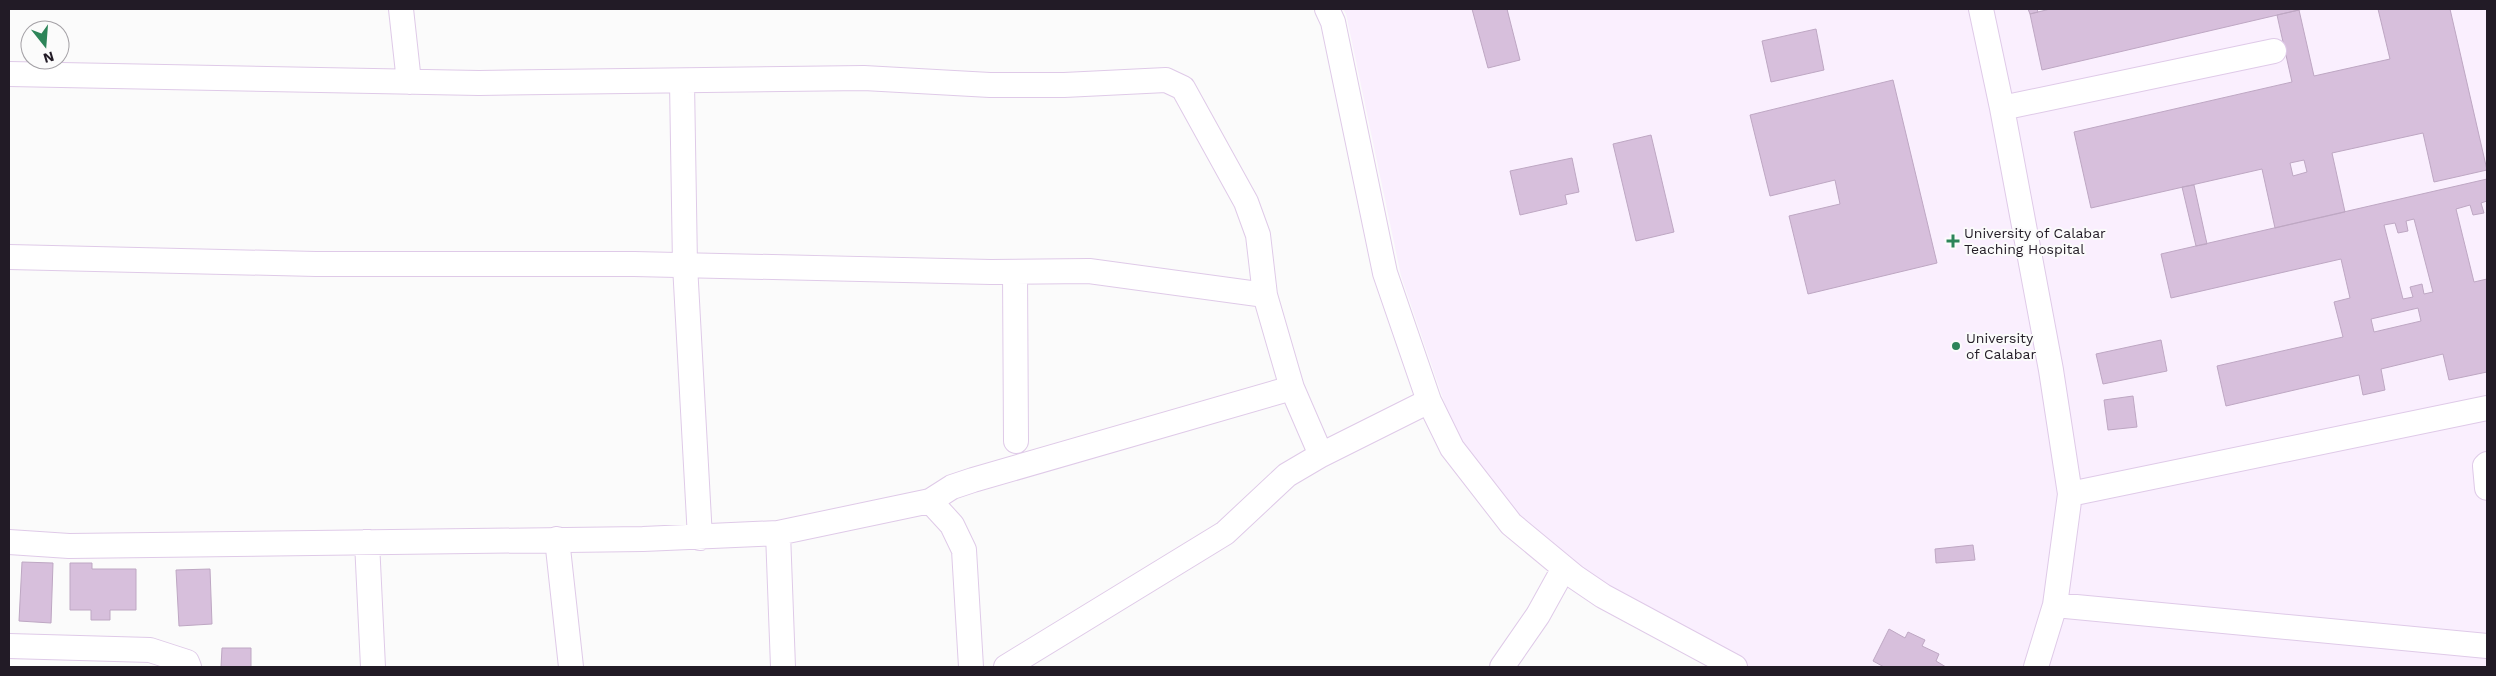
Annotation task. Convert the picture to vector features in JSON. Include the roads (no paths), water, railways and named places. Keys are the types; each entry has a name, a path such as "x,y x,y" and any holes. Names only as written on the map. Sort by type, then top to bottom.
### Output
{"street":[{"path":"402,9 409,82"},
{"path":"1327,9 1334,22 1385,273 1429,401 1452,448 1511,524 1564,568 1602,596 1735,667"},
{"path":"1981,9 2002,108 2051,370 2070,494 2055,605 2036,667"},
{"path":"2002,108 2274,51"},
{"path":"9,74 409,82 682,82 864,78 990,86 1064,85 1166,80 1183,88 1246,202 1258,235 1265,294 1292,388 1321,455"},
{"path":"682,82 685,265 700,538"},
{"path":"9,257 316,264 685,265 1015,272 1088,271 1265,294"},
{"path":"1015,272 1016,441"},
{"path":"9,542 69,546 700,538 778,533 930,501 952,486 1292,388"},
{"path":"1006,667 1218,538 1287,475 1321,455 1429,401"},
{"path":"2070,494 2487,408"},
{"path":"2487,464 2485,466 2487,488"},
{"path":"930,501 952,525 964,550 971,667"},
{"path":"778,533 783,667"},
{"path":"557,539 571,667"},
{"path":"366,542 374,667"},
{"path":"1502,667 1538,616 1564,568"},
{"path":"2055,605 2487,646"},
{"path":"9,646 150,650 187,662 189,667"}],"place":[{"name":"University of Calabar Teaching Hospital","path":"1953,241"},
{"name":"University of Calabar","path":"1956,346"}]}
